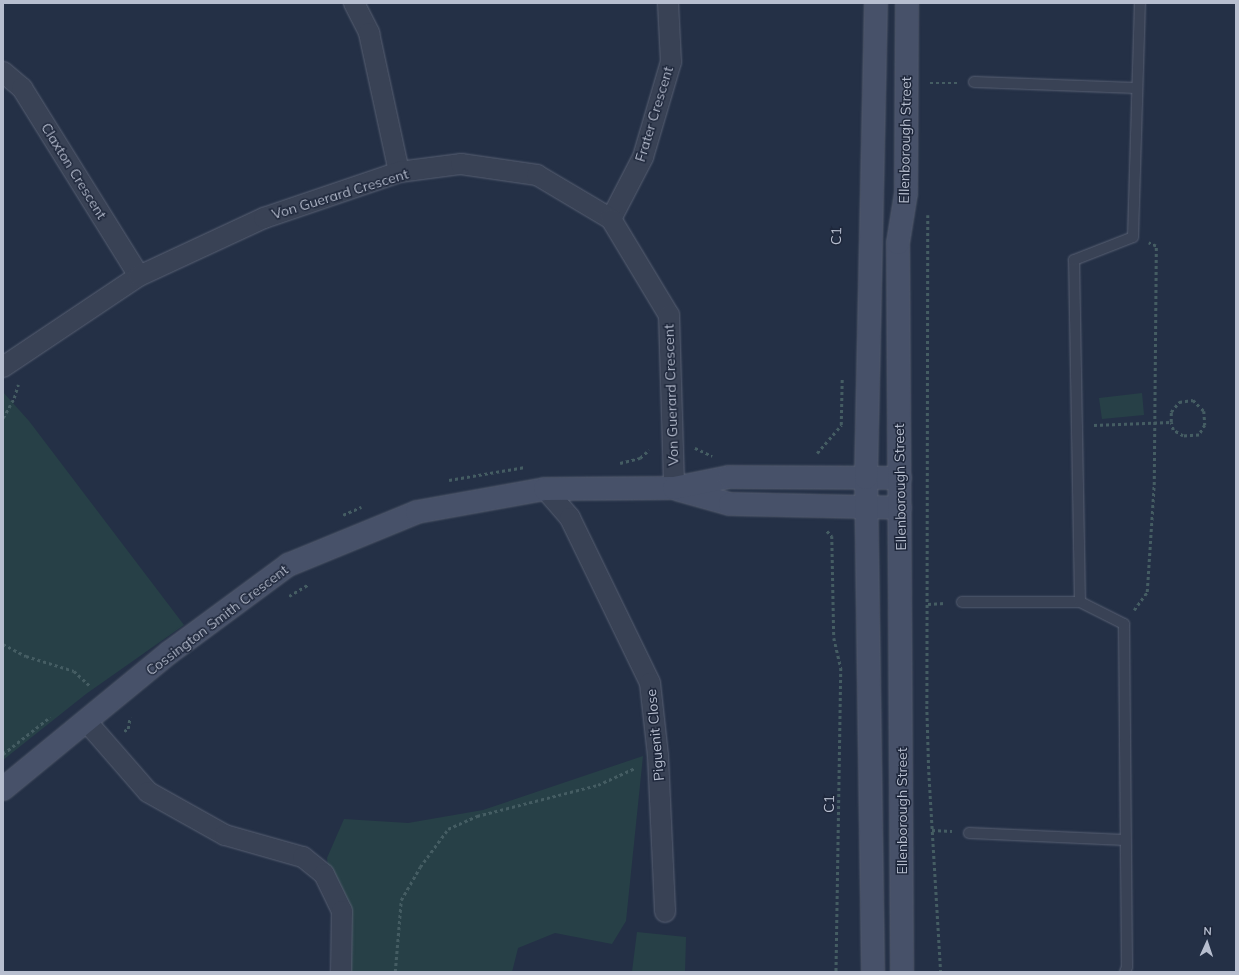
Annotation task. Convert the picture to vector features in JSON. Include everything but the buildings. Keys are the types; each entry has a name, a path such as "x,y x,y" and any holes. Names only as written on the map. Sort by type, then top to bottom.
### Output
{"main road":[{"path":"873,972 866,478 876,3"},
{"name":"Ellenborough Street","path":"902,972 898,243 906,193 908,3"},
{"name":"Cossington Smith Crescent","path":"3,789 87,722 170,652 288,565 417,512 545,489 674,488 729,477 900,478"},
{"name":"Cossington Smith Crescent","path":"674,488 730,504 900,508"}],"street":[{"path":"354,3 369,33 399,172"},
{"name":"Frater Crescent","path":"611,219 643,157 671,62 668,3"},
{"name":"Claxton Crescent","path":"3,72 22,88 139,276"},
{"name":"Von Guerard Crescent","path":"6,365 139,276 264,218 399,172 461,164 537,175 611,219 668,315 674,488"},
{"name":"Piguenit Close","path":"545,489 570,518 650,683 658,756 665,912"},
{"path":"87,722 148,792 225,835 303,857 324,874 342,911 341,972"}],"lane":[{"path":"1080,602 1074,260 1133,237 1140,3"},
{"path":"974,82 1137,88"},
{"path":"962,602 1080,602 1124,624 1125,972"},
{"path":"969,833 1125,840"}],"path":[{"path":"926,76 926,84 974,82"},
{"path":"928,210 927,706 929,772 942,972"},
{"path":"1124,624 1147,592 1154,485 1156,246 1133,237"},
{"path":"3,418 14,398 18,382 6,365"},
{"path":"812,459 841,425 842,377"},
{"path":"1193,400 1204,411 1204,425 1199,435 1183,436 1173,430 1171,422 1171,412 1179,402 1193,400"},
{"path":"1077,425 1171,422"},
{"name":"C1","path":"822,526 832,536 834,638 841,668 836,972"},
{"path":"285,599 313,582"},
{"path":"3,644 26,656 74,671 91,687"},
{"path":"107,744 128,729 132,712"},
{"path":"394,972 401,900 420,867 448,829 477,816 598,785 658,756"},
{"path":"838,823 846,824"}],"green space":[{"path":"3,392 29,421 184,625 86,694 3,760"},
{"path":"1142,393 1144,415 1102,419 1099,398"},
{"path":"643,756 626,921 612,944 555,933 518,948 512,972 341,972 327,858 344,819 408,823 483,810"},
{"path":"637,932 686,937 685,972 632,972"}]}
